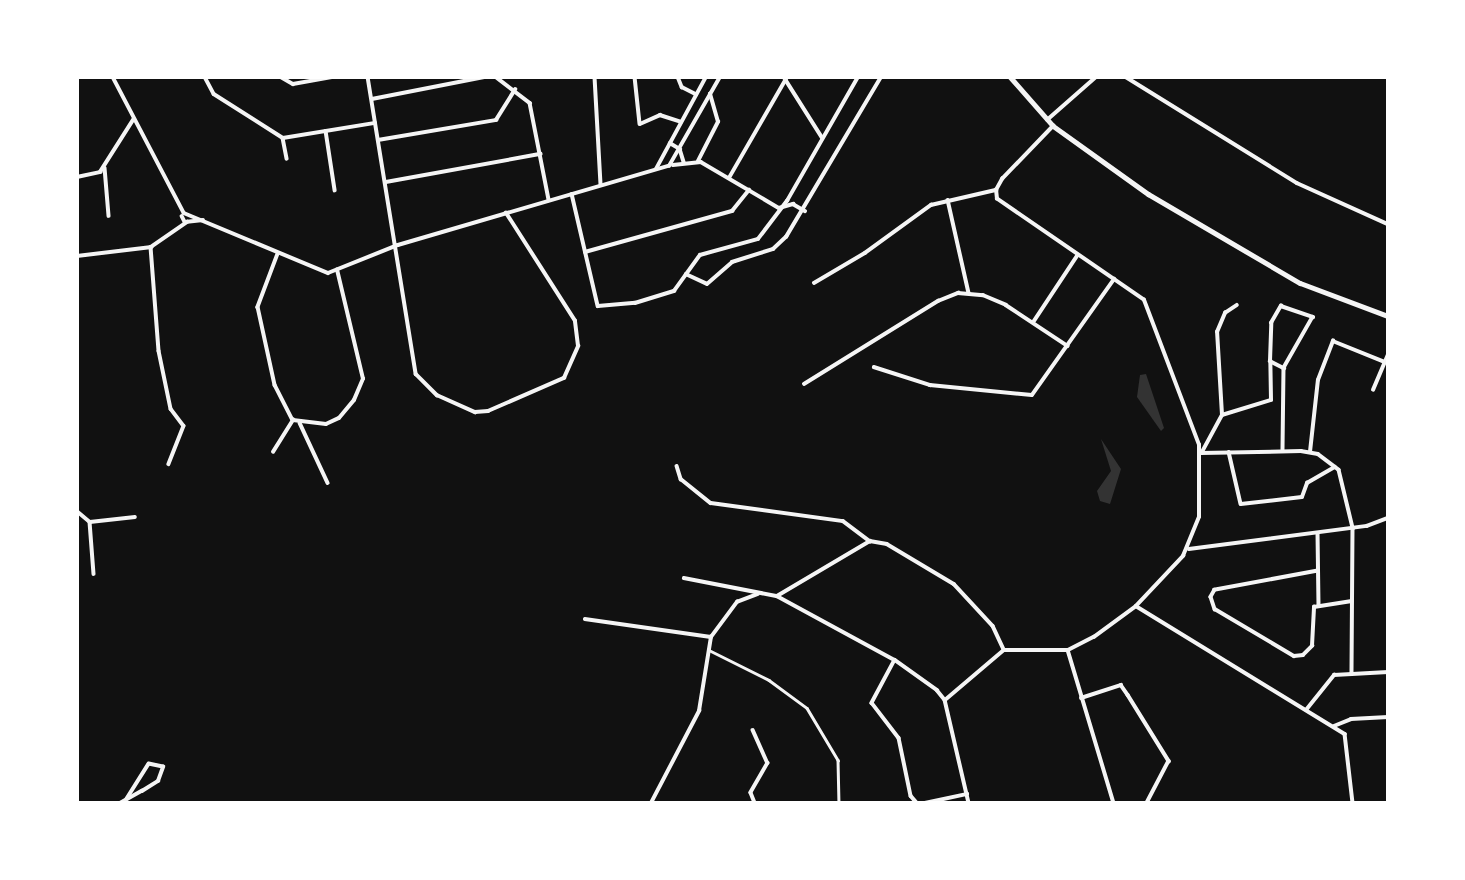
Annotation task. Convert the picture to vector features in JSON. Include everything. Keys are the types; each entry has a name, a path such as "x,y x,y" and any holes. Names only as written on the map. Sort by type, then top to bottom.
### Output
{"main road":[{"path":"1013,78 1053,126 1147,194 1244,252 1324,293 1388,316"}],"street":[{"path":"113,77 188,222"},
{"path":"205,77 214,94 284,138 375,123"},
{"path":"281,77 293,84 331,77"},
{"path":"368,77 398,245 416,374 423,385 459,408 488,411 564,379 575,360 579,333 506,213"},
{"path":"372,99 484,77"},
{"path":"496,77 530,103 549,200"},
{"path":"595,77 601,186"},
{"path":"635,77 640,124 660,115 681,122"},
{"path":"678,77 682,87 696,94"},
{"path":"656,169 706,77"},
{"path":"669,166 720,77"},
{"path":"572,194 598,306 635,303 674,291 700,255 758,239 858,77"},
{"path":"686,274 707,284 733,262 773,249 805,211 826,167 881,77"},
{"path":"1047,120 1096,77"},
{"path":"1126,77 1297,183 1388,224"},
{"path":"729,178 785,78 822,138"},
{"path":"379,140 496,120 515,90"},
{"path":"698,161 718,122 710,94"},
{"path":"77,177 100,172 133,120"},
{"path":"814,283 865,253 915,215 948,200 996,190 1053,126"},
{"path":"326,131 335,190"},
{"path":"284,138 287,159"},
{"path":"670,143 680,149 684,162"},
{"path":"386,182 540,154"},
{"path":"173,230 183,214 190,213 317,271 337,270 398,245 656,169 698,161 779,208 793,204 805,211"},
{"path":"105,166 109,216"},
{"path":"585,252 732,211 749,190"},
{"path":"944,700 1004,650 1068,650 1136,606 1189,549 1199,517 1201,453 1144,300 1003,207 996,190"},
{"path":"948,200 969,293"},
{"path":"188,222 190,213"},
{"path":"77,256 152,247 188,222 205,220"},
{"path":"152,247 159,351 171,409 184,426 169,464"},
{"path":"278,254 258,307 275,386 293,420 300,423 326,424 339,418 363,379 363,367 337,270"},
{"path":"1034,321 1077,256"},
{"path":"874,367 930,385 1027,396 1038,390 1114,279"},
{"path":"804,384 938,301 969,293 995,300 1034,321 1068,346"},
{"path":"1201,453 1222,415 1217,332 1225,313 1237,304"},
{"path":"1222,415 1271,400 1271,323 1281,306 1296,308 1313,317 1284,368 1283,451"},
{"path":"1310,452 1318,380 1333,341 1385,362"},
{"path":"1373,390 1388,355"},
{"path":"1270,361 1284,368"},
{"path":"273,452 293,420"},
{"path":"300,423 328,483"},
{"path":"1229,452 1241,504 1302,497 1307,483 1336,466"},
{"path":"1201,453 1310,452 1336,466 1353,528 1352,674"},
{"path":"677,466 681,479 711,503 844,521 870,541 912,556 954,584 993,626 1004,650"},
{"path":"77,511 90,522 94,574"},
{"path":"90,522 135,517"},
{"path":"1189,549 1353,528 1388,518"},
{"path":"1318,533 1319,606"},
{"path":"777,596 870,541"},
{"path":"1318,570 1215,590 1212,597 1216,609 1294,656 1312,646 1314,607 1352,601"},
{"path":"684,578 777,596 895,660 944,700 970,803"},
{"path":"652,803 699,711 711,637 737,602 764,593"},
{"path":"1136,606 1347,735 1353,803"},
{"path":"585,619 711,637"},
{"path":"709,650 796,696 821,728 838,760 839,803"},
{"path":"1068,650 1114,803"},
{"path":"895,660 872,703 899,738 911,796 917,803"},
{"path":"1306,710 1334,675 1388,672"},
{"path":"1081,698 1121,685 1128,695 1169,761 1147,803"},
{"path":"1334,726 1351,719 1388,718"},
{"path":"753,730 768,763 751,793 755,803"},
{"path":"120,803 159,782 163,767 149,764 127,799"},
{"path":"925,803 967,794"}],"shaded area":[{"path":"1146,374 1164,428 1161,431 1137,397 1140,375"},
{"path":"1101,439 1121,469 1110,504 1100,501 1097,491 1111,471"}]}
